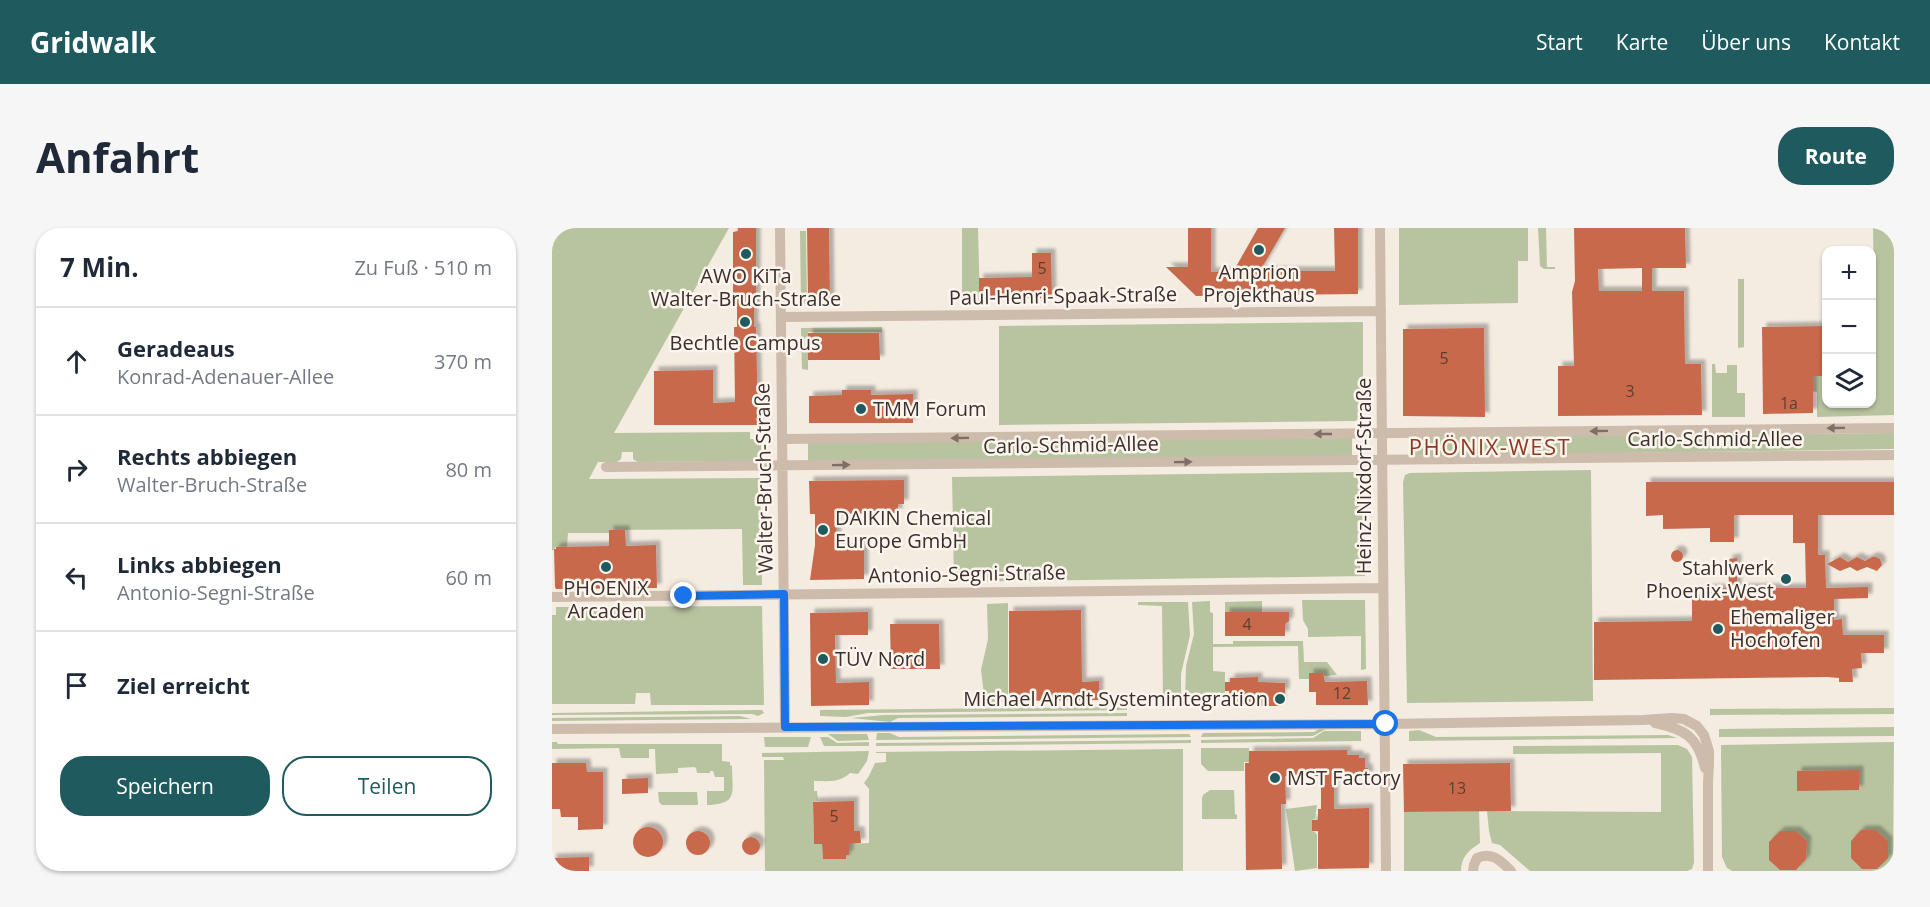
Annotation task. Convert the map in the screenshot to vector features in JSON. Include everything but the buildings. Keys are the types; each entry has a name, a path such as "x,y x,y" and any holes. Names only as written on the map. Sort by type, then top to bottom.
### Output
{"street":[{"name":"Walter-Bruch-Straße","path":"780,228 785,727"},
{"name":"Heinz-Nixdorf-Straße","path":"1380,228 1386,871"},
{"name":"Paul-Henri-Spaak-Straße","path":"781,317 1381,311"},
{"name":"Carlo-Schmid-Allee","path":"783,439 1894,428"},
{"path":"1536,458 1537,432"},
{"name":"Carlo-Schmid-Allee","path":"606,467 1894,455"},
{"name":"Antonio-Segni-Straße","path":"552,597 1383,588"},
{"path":"552,729 1386,724 1684,719 1697,726 1704,735 1709,751 1708,871"},
{"path":"1643,720 1677,727 1696,743 1705,766 1708,783"},
{"path":"1473,871 1477,858 1488,855 1499,860 1511,871"}],"green space":[{"path":"552,228 729,228 614,433 750,432 750,439 761,439 761,461 638,462 633,459 633,452 622,452 621,459 617,462 598,462 589,479 760,478 762,585 743,585 742,529 609,530 609,533 568,533 567,547 556,547 552,551"},
{"path":"962,228 978,228 980,304 962,304"},
{"path":"1399,228 1528,228 1528,261 1518,261 1518,303 1399,305"},
{"path":"1538,228 1546,228 1547,267 1555,267 1555,269 1544,269 1540,266"},
{"path":"1873,228 1894,228 1894,415 1817,417 1817,392 1810,391 1810,376 1822,376 1822,408 1876,408 1876,246 1873,246"},
{"path":"800,231 806,231 807,302 824,302 823,305 801,304"},
{"path":"1738,279 1744,279 1744,347 1738,348"},
{"path":"1363,322 1363,412 1361,418 1355,421 999,425 999,326"},
{"path":"882,327 882,332 808,332 808,370 802,369 801,328"},
{"path":"1712,364 1715,364 1716,373 1727,373 1727,365 1737,365 1737,393 1745,393 1745,417 1712,417"},
{"path":"1894,433 1894,449 1549,454 1542,450 1541,446 1544,438 1548,436"},
{"path":"1522,436 1530,444 1525,454 1413,455 1413,437"},
{"path":"1352,438 1352,456 808,461 808,443"},
{"path":"1591,470 1593,701 1407,703 1403,482 1405,475 1410,473"},
{"path":"1356,472 1364,480 1365,576 954,582 952,477"},
{"path":"1302,600 1365,600 1366,669 1361,670 1361,636 1308,637 1308,629 1303,620"},
{"path":"1210,601 1210,612 1213,613 1213,644 1233,644 1233,641 1303,641 1304,662 1327,662 1337,675 1323,676 1322,673 1310,673 1309,679 1299,679 1298,646 1213,647 1213,671 1225,672 1225,695 1219,695 1219,700 1185,701 1186,666 1194,634 1192,602"},
{"path":"1262,601 1262,612 1225,612 1225,602"},
{"path":"1138,602 1188,602 1190,635 1181,674 1181,700 1163,701 1162,606 1138,605"},
{"path":"1008,603 1008,702 985,702 981,670 988,639 987,604"},
{"path":"762,606 764,705 651,705 650,693 636,693 635,704 552,704 552,615 556,615 556,607"},
{"path":"1127,707 1127,710 868,713 846,717 820,716 820,710"},
{"path":"1894,708 1894,714 1710,715 1710,709"},
{"path":"762,710 764,713 758,716 752,714 552,715 552,713"},
{"path":"1127,713 1127,716 898,718 890,722 851,718 884,715"},
{"path":"740,716 751,719 552,721 552,718"},
{"path":"1894,727 1894,736 1719,737 1719,729"},
{"path":"1326,729 1313,736 1201,737 1203,733 1314,732"},
{"path":"1419,730 1436,737 1668,735 1677,738 1409,741 1409,731"},
{"path":"1324,731 1361,731 1361,741 1201,743 1201,740 1313,738"},
{"path":"877,733 890,733 899,737 1189,734 1191,737 876,740"},
{"path":"828,734 867,734 869,740 838,741"},
{"path":"764,737 811,737 808,747 765,747"},
{"path":"820,737 828,737 837,743 869,742 869,746 824,746"},
{"path":"1191,740 1191,743 876,746 876,743"},
{"path":"552,742 558,744 722,744 722,761 730,762 732,766 732,795 724,802 707,805 707,791 724,791 724,777 715,777 713,771 697,773 694,767 678,768 678,773 656,774 655,749 649,749 649,758 621,758 619,748 552,749"},
{"path":"1894,742 1893,866 1878,871 1732,871 1727,868 1722,857 1721,745"},
{"path":"1678,745 1687,749 1692,757 1694,862 1692,869 1687,871 1530,871 1500,845 1492,843 1487,811 1661,812 1661,753 1513,754 1513,746"},
{"path":"1201,748 1249,748 1249,762 1244,762 1244,771 1208,771 1201,764"},
{"path":"1183,749 1183,871 765,871 764,760 784,760 783,757 762,757 762,753 869,751 867,761 858,774 850,773 834,781 814,781 814,791 817,791 818,801 813,802 814,844 822,844 823,859 845,859 846,855 849,855 849,844 869,843 869,789 864,783 875,763 886,762 886,753 876,752"},
{"path":"1210,790 1234,790 1237,819 1202,819 1202,798"},
{"path":"658,792 697,792 698,805 662,805 659,802"},
{"path":"1317,805 1315,819 1312,820 1312,831 1317,835 1317,868 1295,871 1286,809"},
{"path":"1479,811 1480,843 1466,854 1461,871 1404,871 1404,812"}],"place":[{"name":"Amprion Projekthaus","path":"1259,250"},
{"name":"AWO KiTa Walter-Bruch-Straße","path":"746,254"},
{"name":"Bechtle Campus","path":"745,322"},
{"name":"TMM Forum","path":"861,409"},
{"name":"DAIKIN Chemical Europe GmbH","path":"823,530"},
{"name":"PHOENIX Arcaden","path":"606,567"},
{"name":"Stahlwerk Phoenix-West","path":"1786,579"},
{"name":"Ehemaliger Hochofen","path":"1718,629"},
{"name":"TÜV Nord","path":"823,659"},
{"name":"Michael Arndt Systemintegration","path":"1280,699"},
{"name":"MST Factory","path":"1275,778"}],"district":[{"name":"PHÖNIX-WEST","path":"1490,447"}],"route":[{"path":"684,596 784,594 785,727 1386,724"}]}
